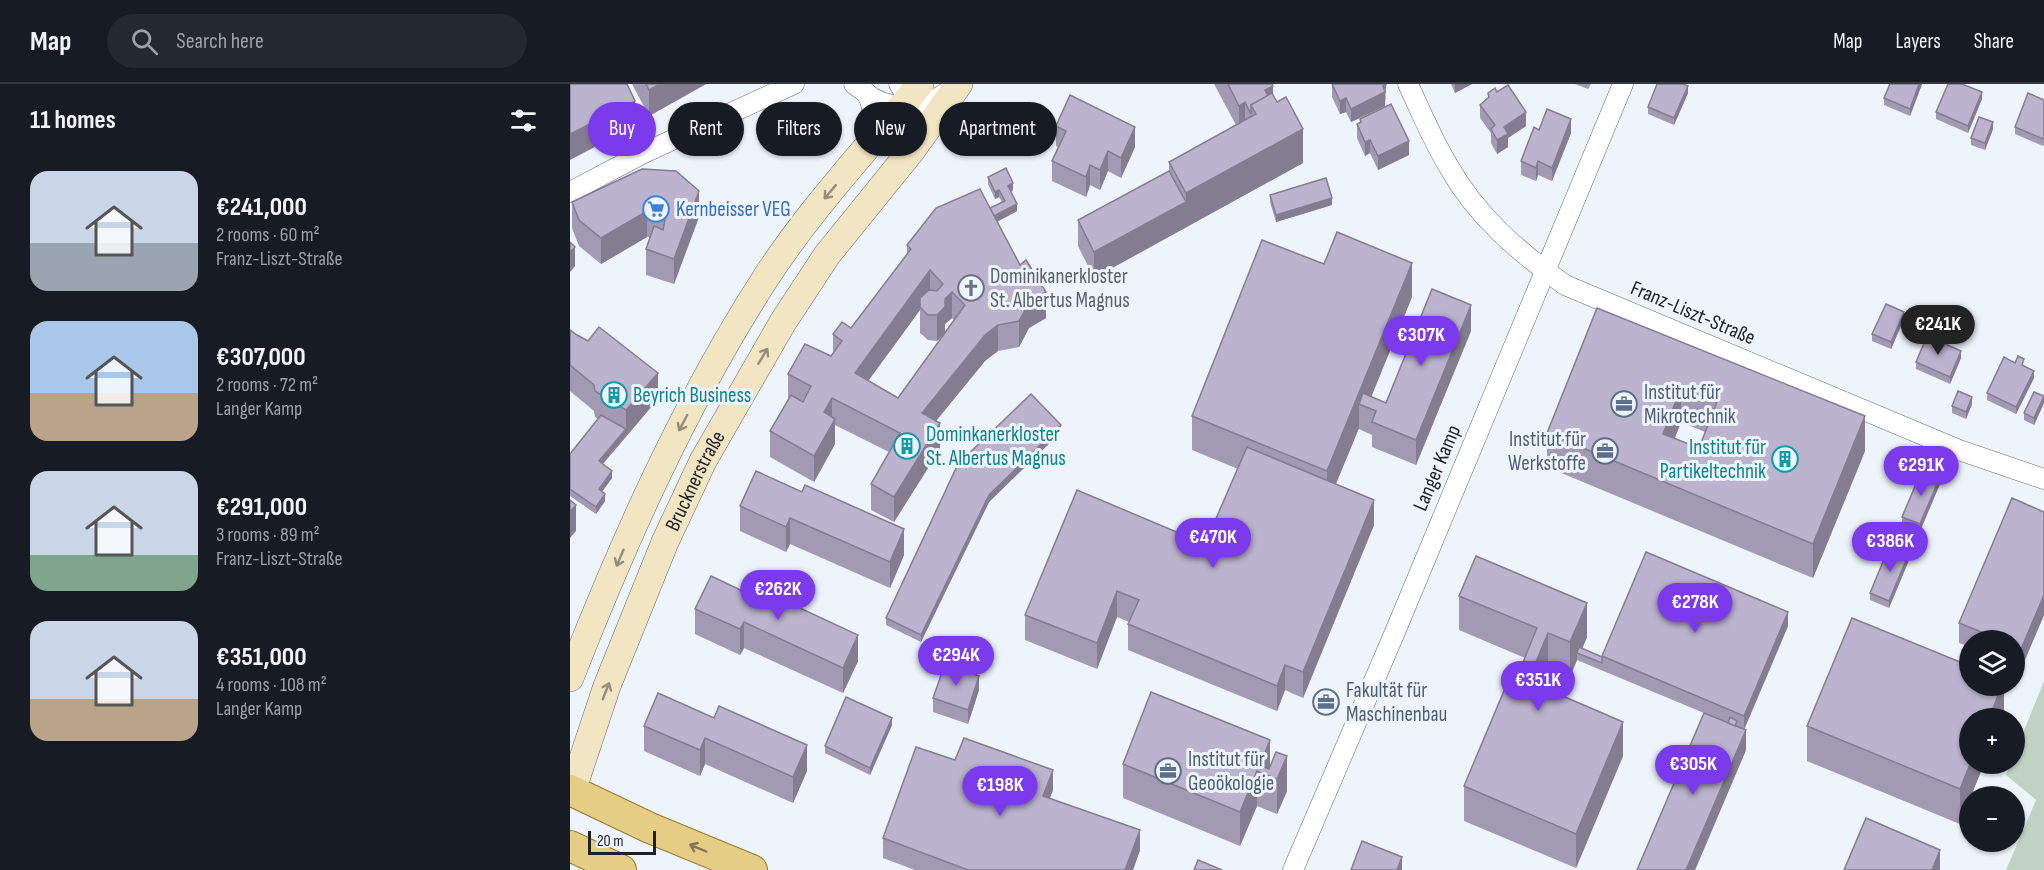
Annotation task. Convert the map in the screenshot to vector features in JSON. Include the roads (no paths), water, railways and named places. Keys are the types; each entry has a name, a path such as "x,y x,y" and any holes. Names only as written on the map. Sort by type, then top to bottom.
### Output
{"main road":[{"name":"Brucknerstraße","path":"571,793 588,738 612,675 665,542 703,461 783,322 827,255 912,150 958,84"},
{"name":"Brucknerstraße","path":"570,678 667,454 716,361 766,278 827,195 860,156"},
{"path":"571,793 752,870"},
{"path":"570,846 621,870"}],"street":[{"path":"570,192 760,92 794,84"},
{"path":"860,88 881,102 906,98 917,105 931,101 958,84"},
{"name":"Franz-Liszt-Straße","path":"1408,84 1446,162 1464,190 1496,229 1519,251 1565,285 1948,445 2044,479"},
{"name":"Langer Kamp","path":"1293,870 1395,632 1623,84"},
{"path":"860,88 867,102"},
{"path":"891,176 904,148 907,126 906,98"}],"place":[{"name":"Kernbeisser VEG","path":"656,209"},
{"name":"Dominikanerkloster St. Albertus Magnus","path":"971,288"},
{"name":"Beyrich Business","path":"614,395"},
{"name":"Institut für Mikrotechnik","path":"1624,404"},
{"name":"Dominkanerkloster St. Albertus Magnus","path":"907,446"},
{"name":"Institut für Werkstoffe","path":"1605,451"},
{"name":"Institut für Partikeltechnik","path":"1785,459"},
{"name":"Fakultät für Maschinenbau","path":"1326,702"},
{"name":"Institut für Geoökologie","path":"1168,771"}]}
